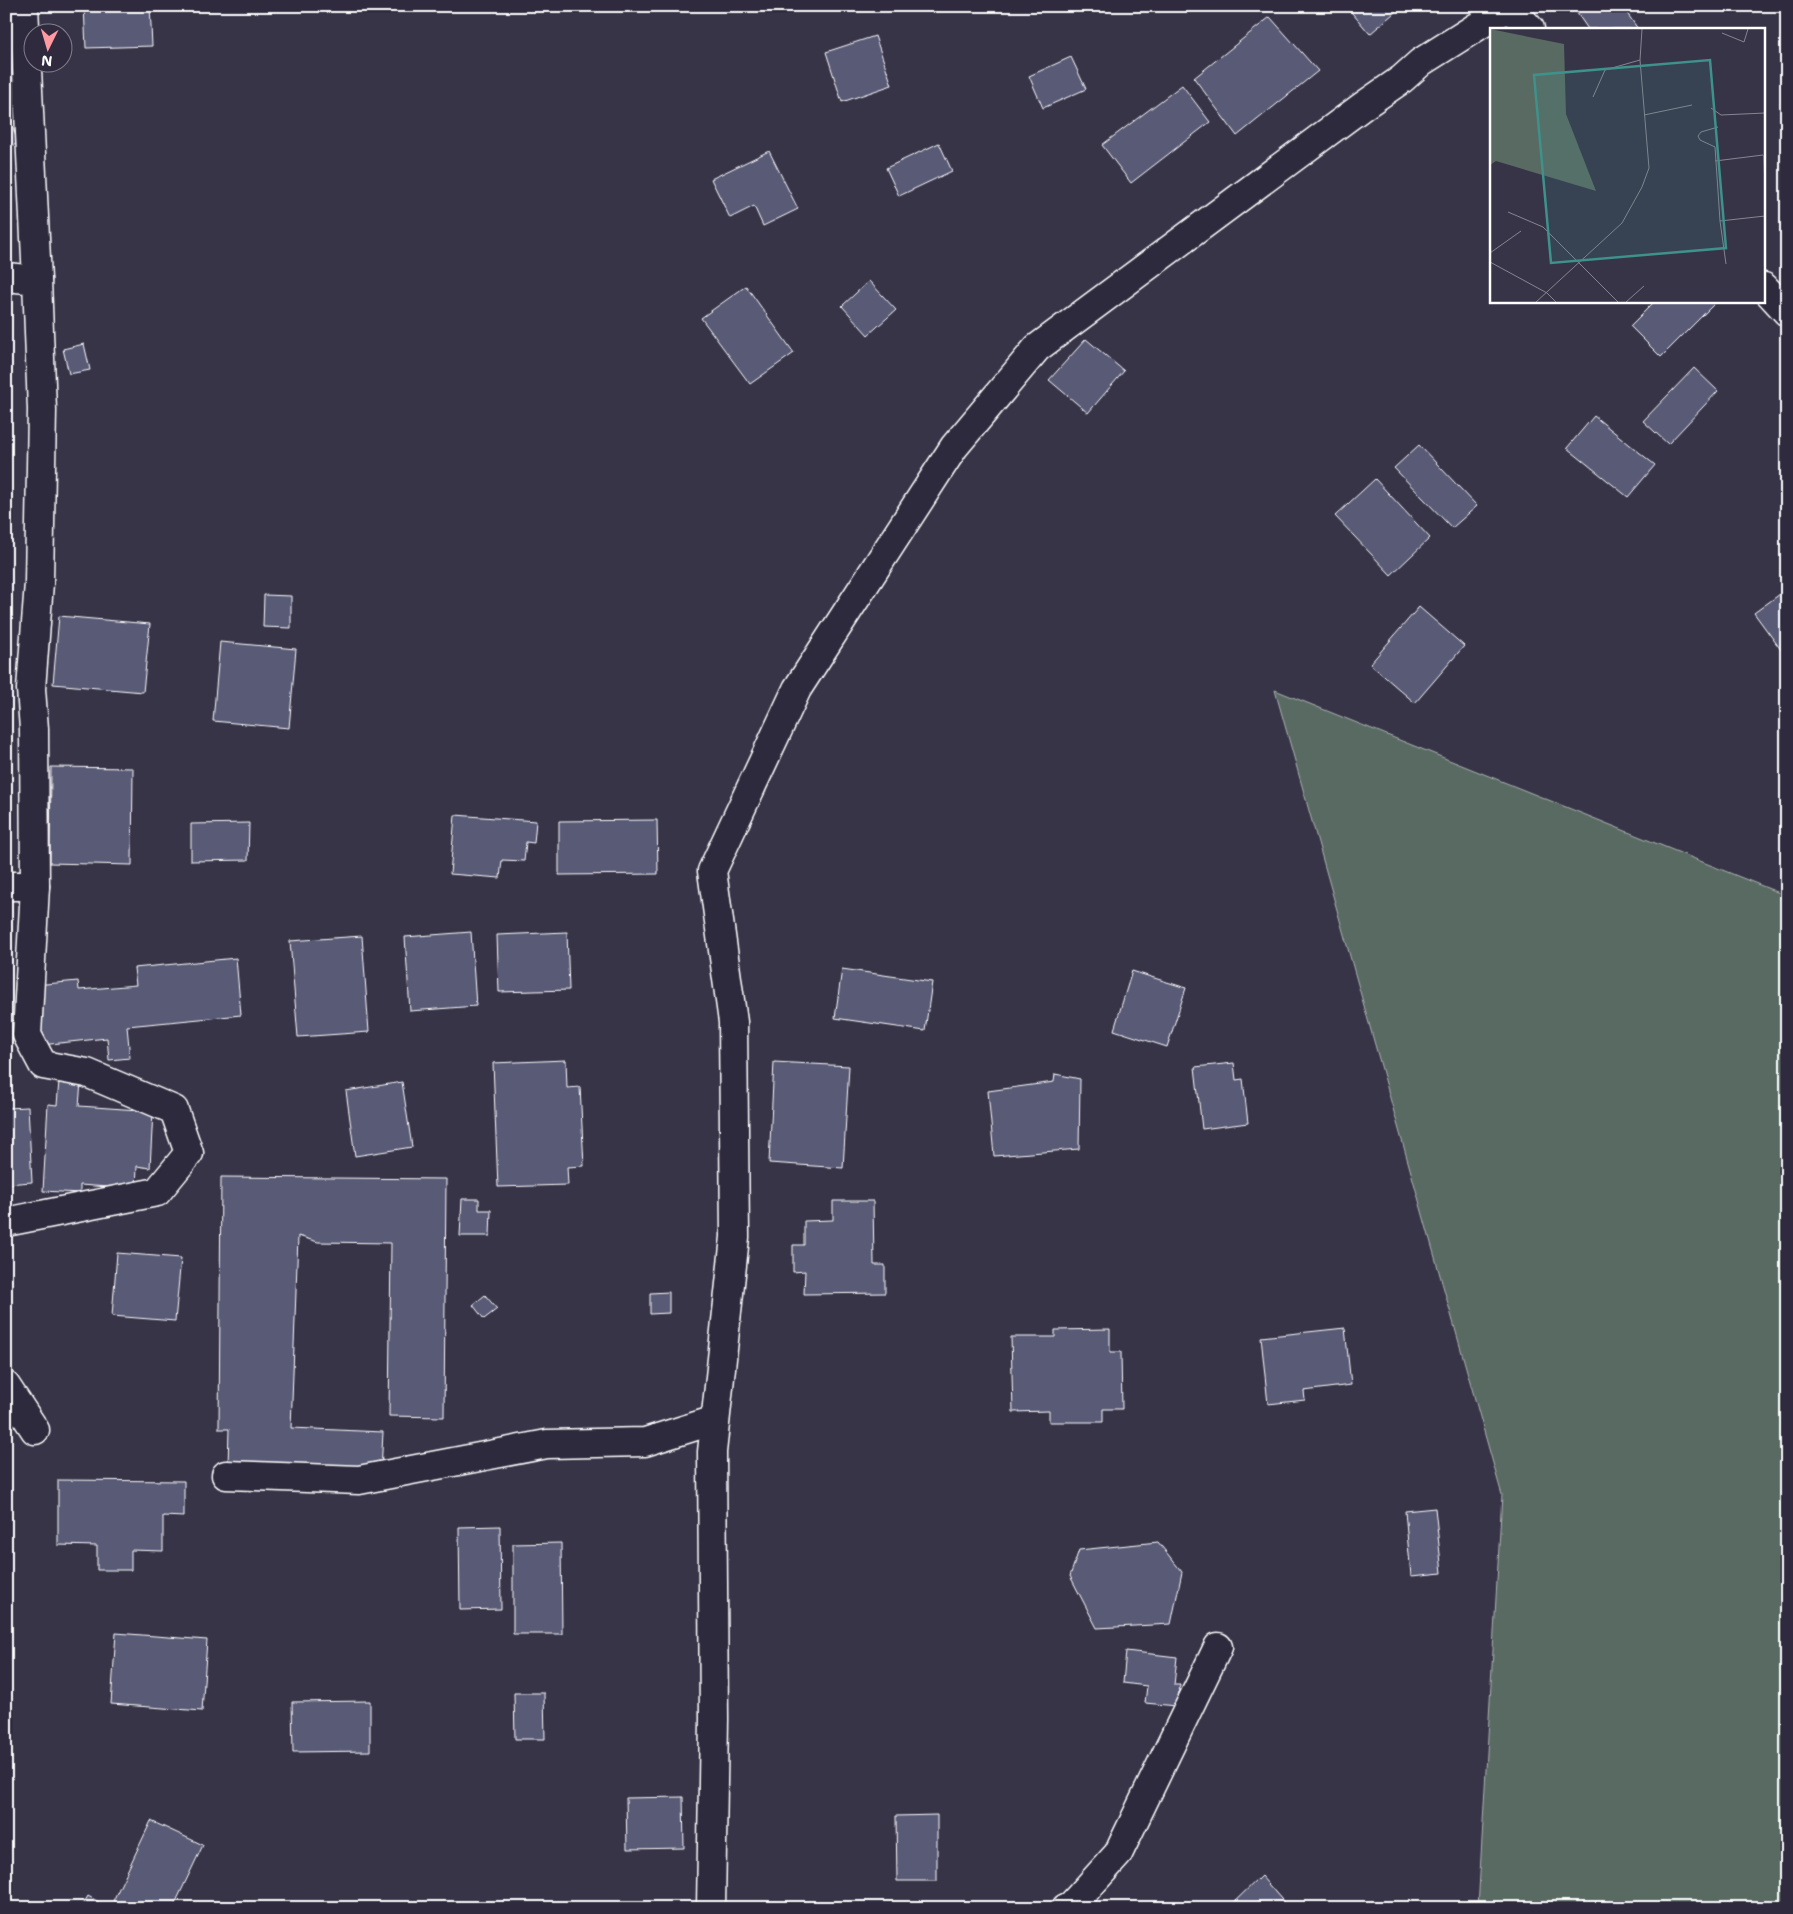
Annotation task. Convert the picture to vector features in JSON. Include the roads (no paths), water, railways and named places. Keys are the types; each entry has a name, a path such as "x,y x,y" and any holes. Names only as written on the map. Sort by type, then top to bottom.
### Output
{"street":[{"path":"6,1222 157,1192 189,1153 174,1110 86,1073 43,1065 27,1035 34,886 34,729 31,689 39,583 42,410 24,6"},
{"path":"711,1908 714,1719 712,1452 735,1237 733,1022 712,871 796,689 954,447 1038,348 1402,79 1420,62 1510,6 1529,28"},
{"path":"6,277 37,280"},
{"path":"1766,289 1787,312"},
{"path":"6,886 34,886"},
{"path":"6,1386 35,1430"},
{"path":"226,1475 359,1480 547,1444 645,1442 715,1420"},
{"path":"1066,1908 1118,1854 1218,1647"}]}
